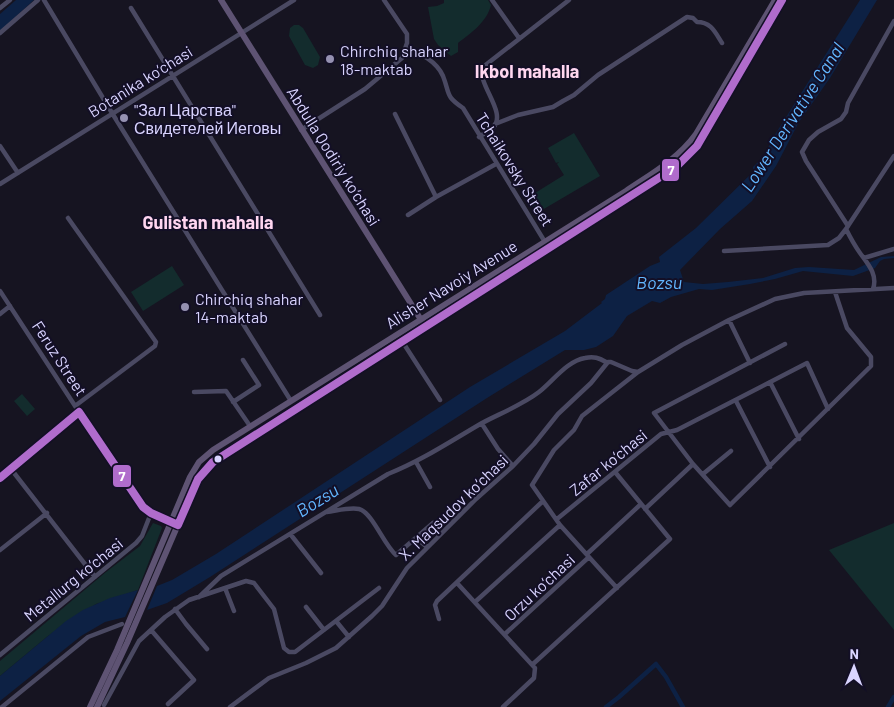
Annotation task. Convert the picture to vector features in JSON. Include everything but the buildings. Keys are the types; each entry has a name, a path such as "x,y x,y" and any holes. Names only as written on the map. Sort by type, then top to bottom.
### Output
{"main road":[{"name":"Abdulla Qodiriy ko‘chasi","path":"221,0 426,327"},
{"name":"Alisher Navoiy Avenue","path":"99,704 131,616 192,472 198,462 250,426 658,170 688,145 696,134 719,98 775,0"},
{"name":"Alisher Navoiy Avenue","path":"99,704 198,480 212,462 630,198 685,159 697,146 708,129 782,0"},
{"name":"Feruz Street","path":"171,522 178,525"},
{"path":"90,707 99,704"}],"street":[{"path":"0,8 10,0"},
{"path":"0,33 38,0"},
{"path":"44,0 291,401"},
{"name":"Botanika ko‘chasi","path":"0,184 294,0"},
{"path":"301,130 365,89 400,60 408,40 406,31 384,0"},
{"path":"492,0 519,38"},
{"name":"Tchaikovsky Street","path":"569,0 482,69 482,77 496,110 495,124 518,115 552,107 563,101 598,75 687,16 694,18 697,22 709,24 722,43"},
{"path":"131,8 320,315"},
{"path":"873,289 875,278 866,259 802,152 810,139 818,132 838,121 845,114 848,103 894,21"},
{"name":"Tchaikovsky Street","path":"406,49 424,55 439,70 443,76 449,96 453,102 463,108 545,242"},
{"path":"395,114 436,197"},
{"path":"479,136 491,129 495,124"},
{"path":"0,146 18,172"},
{"path":"724,251 828,245 839,238 894,156"},
{"path":"408,215 436,197 496,164"},
{"path":"68,218 156,342 155,346 75,406"},
{"path":"866,259 894,249"},
{"path":"617,588 560,525 532,485 554,450 574,430 582,416 638,372 682,345 729,320 775,299 804,294 894,288"},
{"name":"Feruz Street","path":"0,291 141,504 150,513 171,522"},
{"path":"828,409 807,363 736,401 677,430 667,432 730,505 799,439 871,366 871,357 847,328 835,292"},
{"path":"0,314 10,306"},
{"path":"729,320 750,363"},
{"path":"402,341 440,400"},
{"name":"Zafar ko‘chasi","path":"557,519 661,434 667,432 654,413 785,344"},
{"path":"199,597 221,576 388,474 416,462 510,410 539,392 576,362 584,358 597,357 606,362 638,372"},
{"path":"234,402 259,385 242,360"},
{"name":"X. Maqsudov ko‘chasi","path":"230,707 269,678 336,648 349,637 382,606 407,568 476,499 513,466 558,414 591,383 606,362"},
{"path":"770,382 799,439"},
{"path":"194,392 226,391 250,426"},
{"path":"736,401 770,467"},
{"path":"0,478 79,412"},
{"path":"482,424 498,449 513,466"},
{"path":"703,474 731,451"},
{"path":"416,462 430,487"},
{"path":"645,509 694,464"},
{"path":"11,469 95,577"},
{"path":"533,664 670,539 614,472"},
{"path":"439,619 435,605 437,602 543,501"},
{"name":"Orzu ko‘chasi","path":"505,634 641,504"},
{"path":"323,513 359,509 367,514 389,549 396,555 433,523"},
{"path":"0,550 47,513"},
{"name":"Metallurg ko‘chasi","path":"0,655 138,541 150,513"},
{"path":"475,602 560,525"},
{"path":"291,534 321,573"},
{"path":"416,538 427,547"},
{"path":"99,704 140,641 175,609 189,600 246,582 254,583 274,609 284,648 289,652 295,652 379,588"},
{"path":"457,583 533,664 536,670 534,678 502,707"},
{"path":"225,588 234,611"},
{"path":"306,607 324,630"},
{"path":"175,609 207,649"},
{"path":"336,621 349,637"},
{"path":"2,707 88,637 122,624"},
{"path":"151,630 194,680 168,704"}],"green space":[{"path":"444,0 488,0 491,5 486,17 458,43 458,52 451,56 434,39 428,7 444,3"},
{"path":"294,25 299,25 303,28 320,57 318,65 313,68 305,65 289,36 290,28"},
{"path":"574,133 600,176 537,213 527,198 564,175 557,164 559,162 556,163 548,148"},
{"path":"172,266 184,285 143,311 131,292"},
{"path":"22,394 35,409 27,416 14,401"},
{"path":"153,523 162,528 138,590 96,604 48,636 0,676 0,661 140,546"},
{"path":"894,523 894,630 829,550"}],"water":[{"path":"16,0 34,0 0,31 0,14"},
{"name":"Bozsu","path":"860,0 877,0 830,78 799,122 776,166 752,201 720,229 680,270 684,282 703,284 763,278 795,268 854,270 881,257 894,256 894,258 884,259 875,268 853,276 803,271 750,284 712,290 699,289 671,297 660,303 652,301 627,316 613,336 596,347 584,350 565,350 487,398 210,577 167,603 147,610 157,586 172,580 216,554 470,387 565,331 602,303 606,295 650,266 660,262 659,257 696,228 753,172 753,167 763,157 776,133"},
{"path":"138,590 125,617 105,622 81,636 0,701 0,676 66,621 83,610 110,598"}],"waterway":[{"path":"606,707 656,664 666,677 683,707"},
{"path":"888,707 894,697"}],"transit line":[{"name":"7","path":"178,525 198,479 213,462 676,167 697,146 782,0"},
{"name":"7","path":"79,412 143,507 151,513 178,525"},
{"name":"7","path":"0,478 79,412"}],"place":[{"name":"Chirchiq shahar 18-maktab","path":"330,59"},
{"name":"\"Зал Царства\" Свидетелей Иеговы","path":"124,118"},
{"name":"Chirchiq shahar 14-maktab","path":"185,307"}],"district":[{"name":"Ikbol mahalla","path":"527,71"},
{"name":"Gulistan mahalla","path":"208,222"}],"water label":[{"name":"Lower Derivative Canal","path":"792,117"}]}
